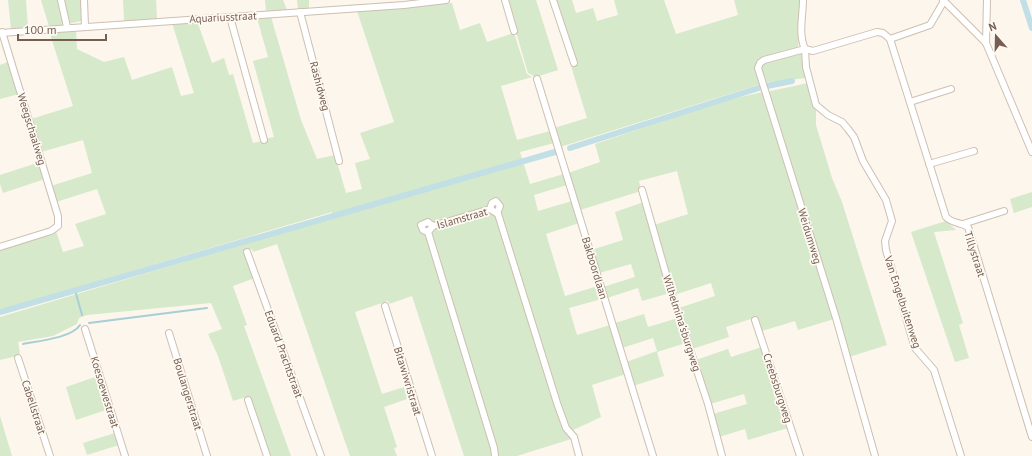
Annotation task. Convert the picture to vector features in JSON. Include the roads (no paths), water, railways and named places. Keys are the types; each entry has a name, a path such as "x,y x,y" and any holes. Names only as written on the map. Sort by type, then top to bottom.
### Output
{"street":[{"path":"61,0 67,27"},
{"path":"84,0 85,26"},
{"name":"Aquariusstraat","path":"1,32 300,12 446,0"},
{"path":"505,0 514,31"},
{"path":"553,0 574,63"},
{"path":"803,0 801,38 805,49 819,50 877,32 883,33 890,39 930,25 944,1 986,43 1032,152"},
{"path":"986,0 986,43"},
{"name":"Rashidweg","path":"300,12 339,161"},
{"path":"230,17 264,140"},
{"name":"Weegschaalweg","path":"0,247 51,231 58,226 58,216 1,32"},
{"name":"Tillystraat","path":"890,39 946,217 954,223 964,224 968,227 1032,437"},
{"name":"Weidumweg","path":"805,49 761,61 758,68 837,324 875,456"},
{"name":"Van Engelbuitenweg","path":"805,49 806,67 816,105 828,115 842,122 854,137 863,161 886,200 892,221 885,241 886,250 915,348 934,370 961,456"},
{"name":"Bakboordlaan","path":"538,79 653,456"},
{"path":"910,102 951,89"},
{"path":"929,164 974,151"},
{"name":"Wilhelmina'sburgweg","path":"642,190 672,295 708,404 722,456"},
{"name":"Islamstraat","path":"495,456 494,448 428,232 432,226 490,209 498,212 557,403 566,428 574,438 580,456"},
{"path":"964,224 1004,210"},
{"path":"428,232 423,230 422,225 428,222 432,226"},
{"name":"Eduard Prachtstraat","path":"247,252 321,456"},
{"name":"Bitawiwristraat","path":"385,306 432,456"},
{"name":"Creebsburgweg","path":"755,320 800,456"},
{"name":"Koesoewestraat","path":"85,329 125,456"},
{"name":"Boulangerstraat","path":"169,332 207,456"},
{"name":"Cabellstraat","path":"18,358 50,456"},
{"path":"248,400 267,456"}],"waterway":[{"path":"1023,0 1032,28"},
{"path":"570,148 762,87 792,81"},
{"path":"0,312 555,152"},
{"path":"75,290 82,315"},
{"path":"89,323 207,308"},
{"path":"23,344 62,336 70,333 80,325"}]}
